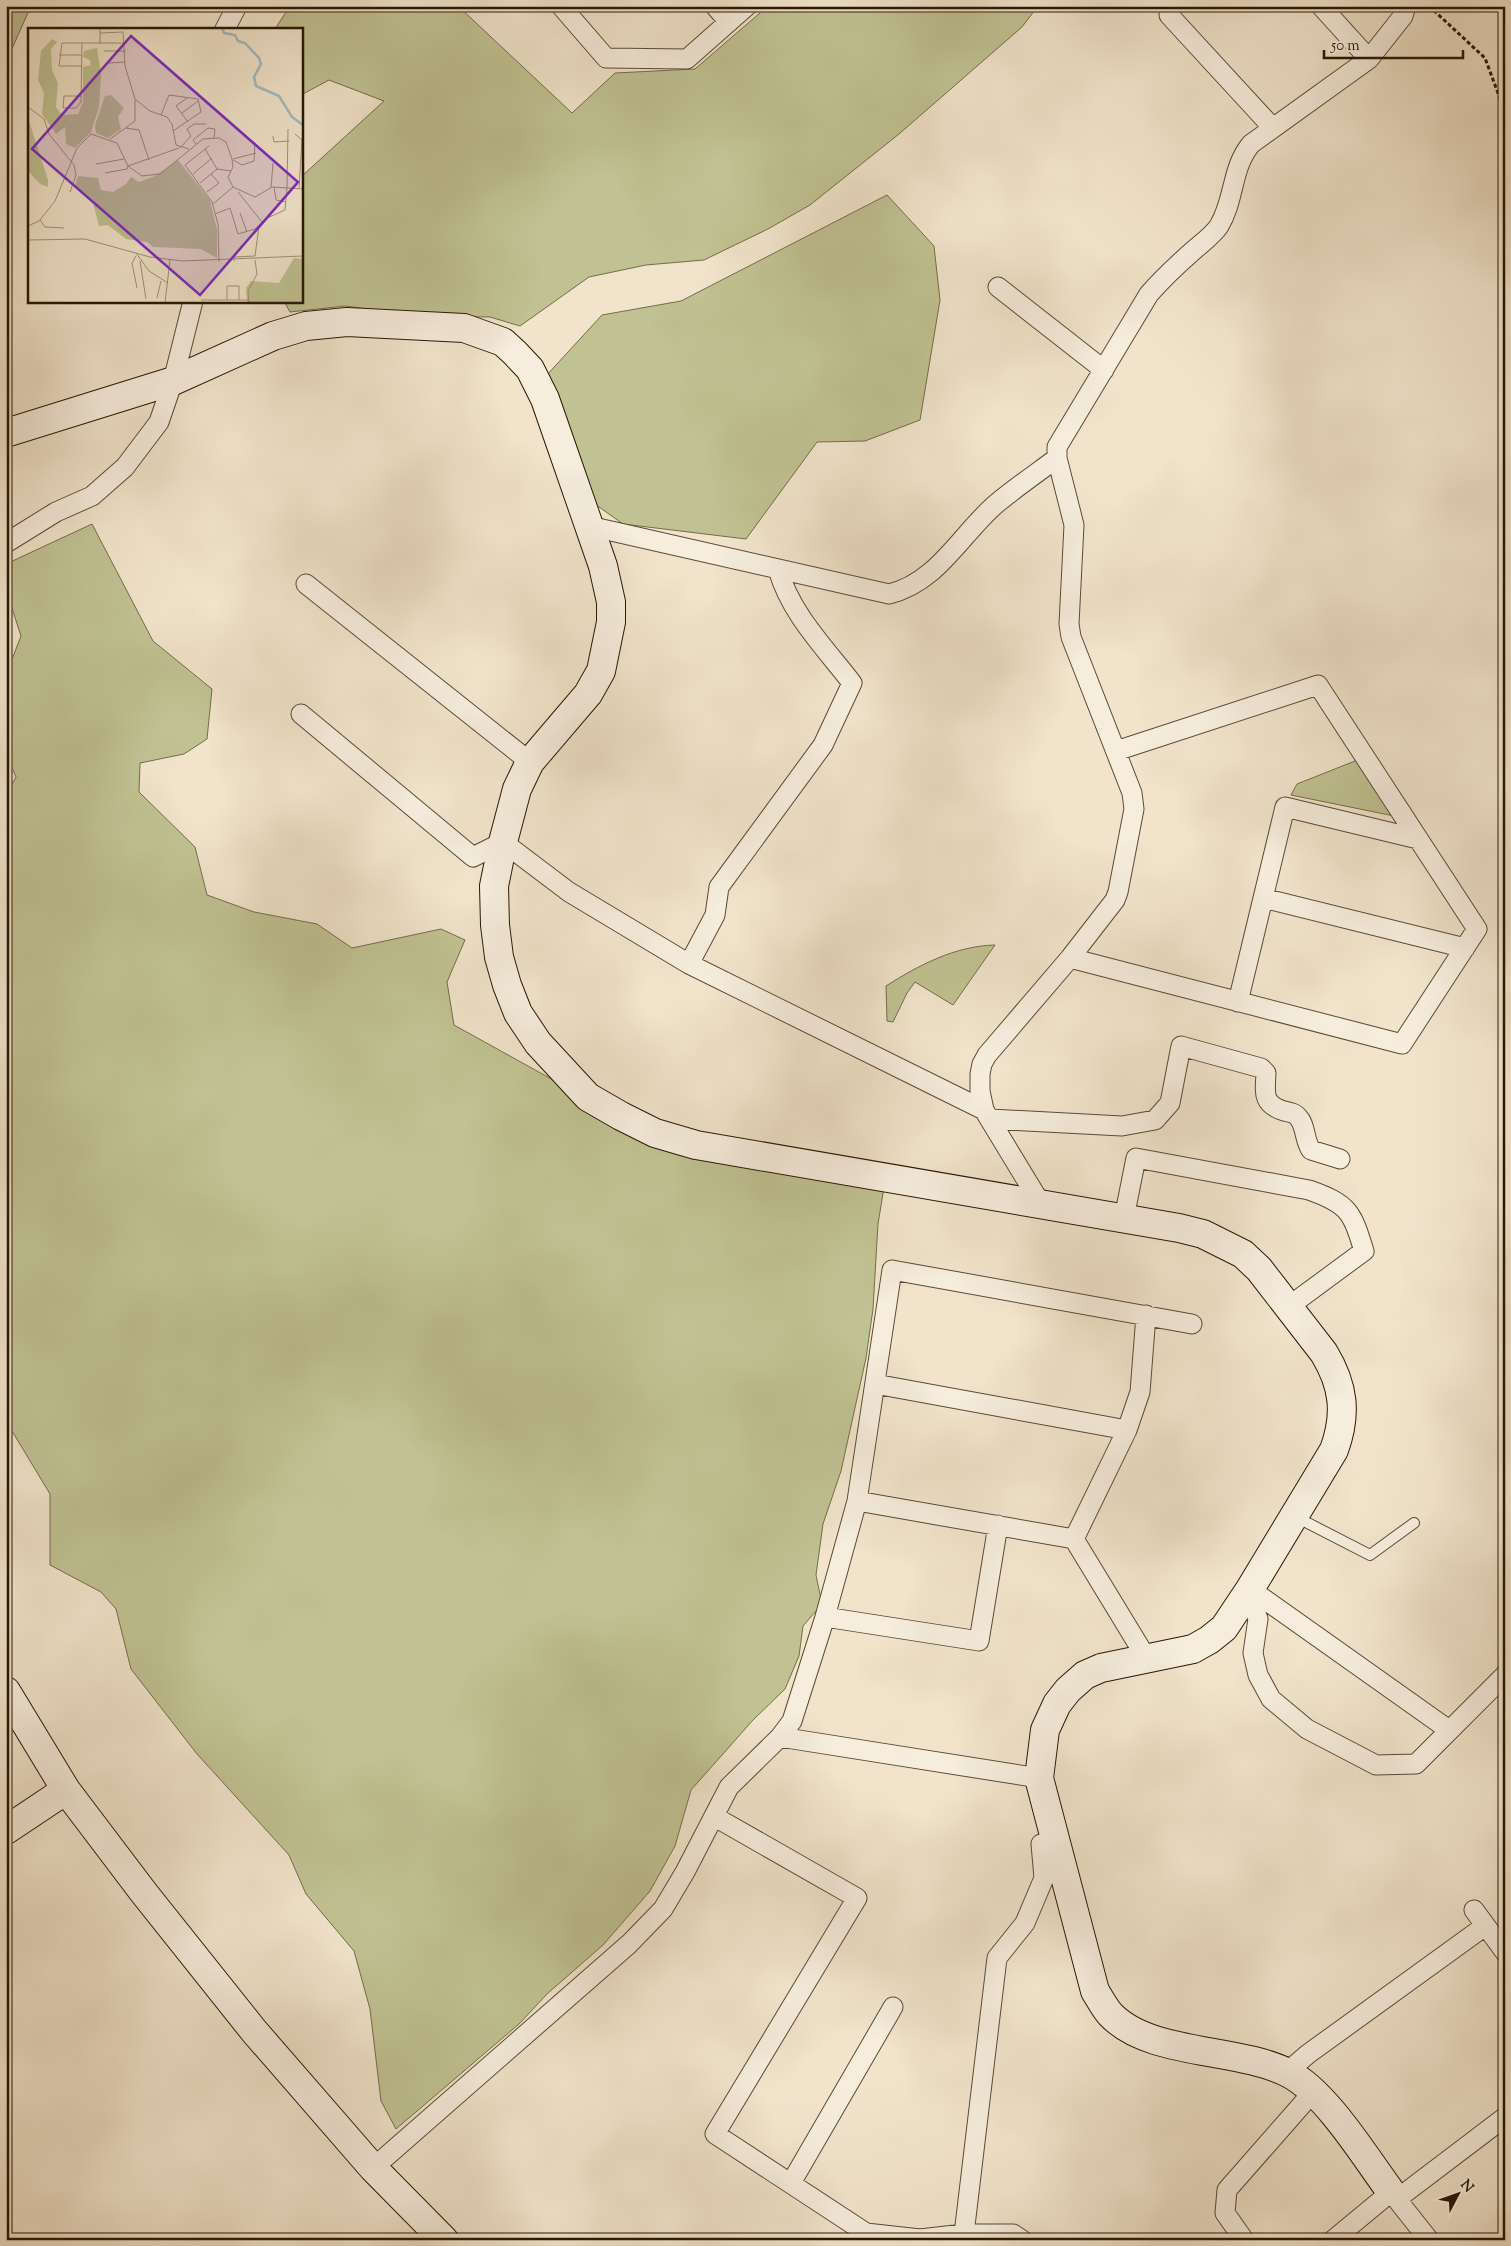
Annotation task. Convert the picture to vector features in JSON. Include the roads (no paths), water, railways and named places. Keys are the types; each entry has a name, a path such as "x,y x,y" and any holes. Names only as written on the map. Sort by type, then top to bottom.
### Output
{"street":[{"path":"226,28 237,6"},
{"path":"561,6 606,58 687,60 747,6"},
{"path":"714,6 728,22"},
{"path":"1322,6 1369,59"},
{"path":"1041,1204 987,1114 980,1092 982,1064 987,1055 1070,958 1115,900 1134,809 1132,793 1071,637 1069,624 1074,525 1057,458 1057,447 1149,294 1167,274 1217,229 1224,216 1238,164 1251,144 1369,59 1403,16 1406,6"},
{"path":"1169,15 1274,128"},
{"path":"998,287 1104,370"},
{"path":"6,544 56,512 92,496 124,467 159,422 173,381 193,302"},
{"path":"6,433 173,381 273,336 306,326 347,322 464,328 503,342 530,369 545,399 603,566 611,602 610,629 601,671 588,694 530,762 517,789 494,886 495,925 499,957 518,1013 538,1043 588,1097 620,1116 655,1133 696,1145 1124,1218 1203,1234 1227,1244 1243,1254 1259,1269 1332,1366 1342,1393 1343,1415 1334,1450 1249,1591 1224,1628 1209,1640 1193,1649 1101,1668 1085,1675 1068,1690 1057,1704 1045,1730 1039,1778 1095,1992 1110,2014 1131,2029 1157,2040 1263,2064 1287,2072 1299,2079 1325,2103 1428,2240"},
{"path":"589,526 889,594 902,591 923,578 949,555 995,506 1057,458"},
{"path":"689,964 715,915 719,887 822,746 852,683 799,616 783,587 778,569"},
{"path":"306,584 530,762"},
{"path":"1070,958 1402,1044 1477,930 1318,684 1116,751"},
{"path":"301,714 473,857 503,842"},
{"path":"1238,1002 1285,807 1418,840"},
{"path":"503,842 569,892 689,964 987,1114 1122,1126 1155,1120 1170,1103 1181,1046 1261,1068 1266,1073 1265,1095 1267,1101 1273,1107 1297,1115 1302,1121 1306,1143 1311,1150 1340,1159"},
{"path":"1263,898 1465,948"},
{"path":"1124,1218 1136,1158 1309,1190 1328,1196 1343,1206 1354,1218 1364,1251 1288,1307"},
{"path":"373,2168 629,1944 663,1909 729,1787 780,1737 792,1720 825,1617 858,1501 892,1270 1192,1324"},
{"path":"1074,1538 1127,1430 1140,1392 1146,1315"},
{"path":"875,1384 1127,1430"},
{"path":"858,1501 1074,1538 1148,1658"},
{"path":"825,1617 979,1641 998,1525"},
{"path":"1249,1591 1449,1730"},
{"path":"1249,1591 1258,1619 1253,1653 1258,1675 1271,1699 1307,1729 1376,1765 1416,1764 1505,1675"},
{"path":"6,1691 66,1790 144,1893 254,2031 373,2168 444,2240"},
{"path":"780,1737 1039,1778"},
{"path":"6,1830 66,1790"},
{"path":"715,1816 857,1898 715,2134 866,2233 917,2239 964,2234 1013,2234 1022,2240"},
{"path":"964,2234 997,1958 1025,1923 1044,1878 1042,1844 1055,1842"},
{"path":"1474,1910 1505,1952"},
{"path":"1287,2072 1308,2054 1485,1926"},
{"path":"790,2183 892,2007"},
{"path":"1244,2240 1225,2213 1227,2190 1313,2092"},
{"path":"1333,2240 1505,2117"}],"lane":[{"path":"1295,1516 1370,1555 1414,1523"}]}
